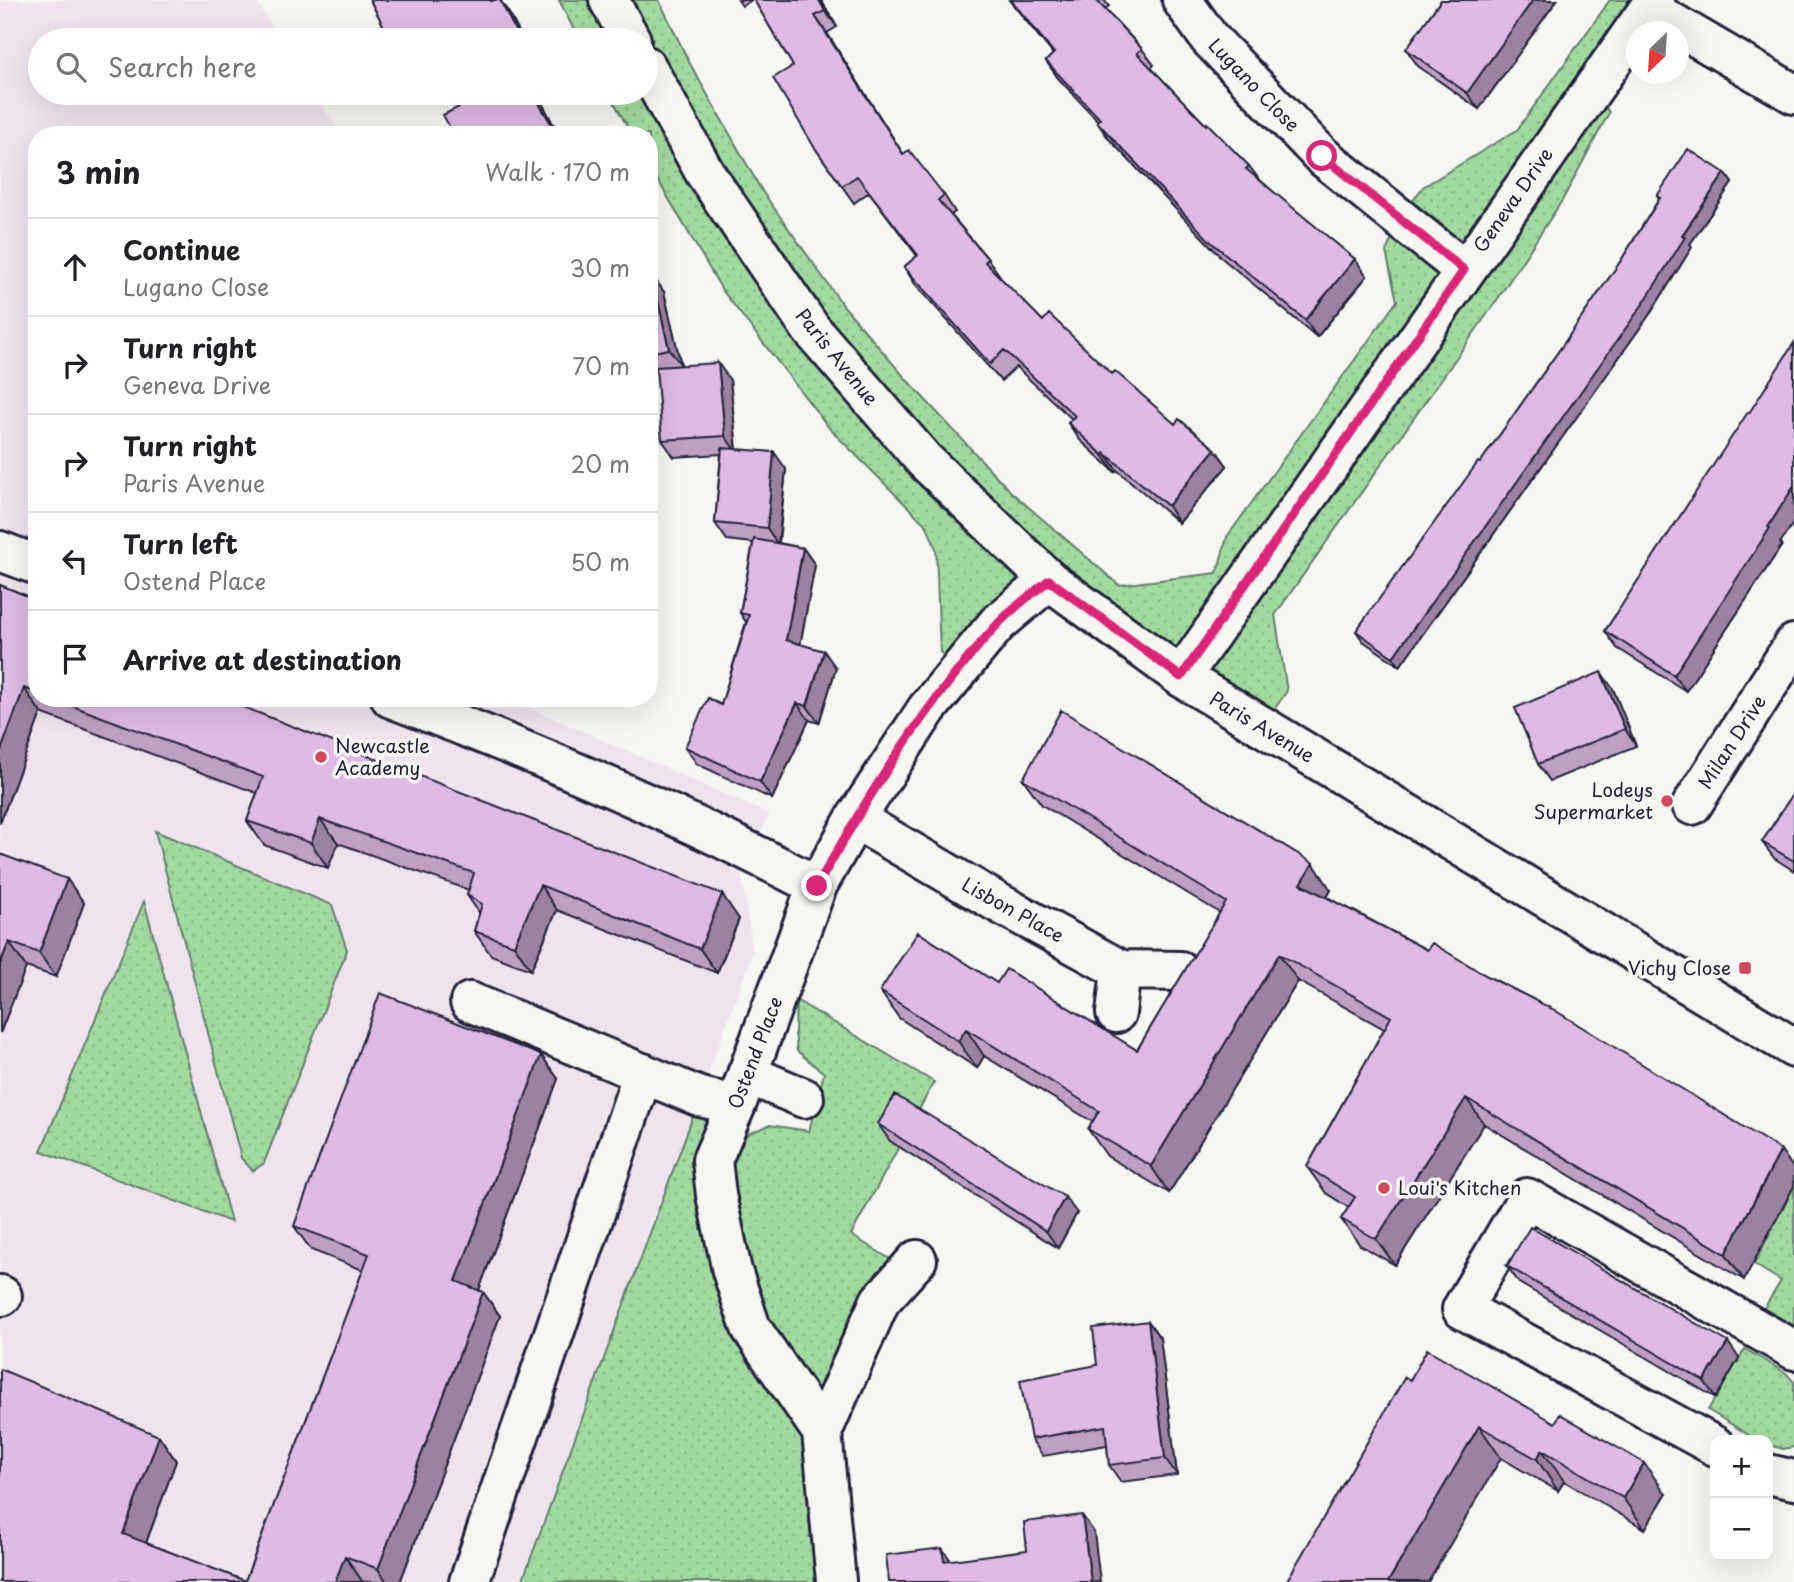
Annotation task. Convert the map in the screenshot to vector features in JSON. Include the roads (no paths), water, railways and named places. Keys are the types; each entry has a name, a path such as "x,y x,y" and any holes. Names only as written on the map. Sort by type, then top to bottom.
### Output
{"street":[{"path":"609,0 624,28"},
{"name":"Lugano Close","path":"1182,0 1209,38 1322,156 1464,270"},
{"path":"1652,4 1794,94"},
{"name":"Geneva Drive","path":"1181,677 1652,4"},
{"name":"Paris Avenue","path":"658,88 705,173 811,330 924,460 1049,580 1181,677 1794,1048"},
{"path":"0,551 28,562"},
{"name":"Ostend Place","path":"836,1581 822,1432 751,1328 732,1271 716,1195 712,1160 817,886 855,819 927,709 997,624 1049,580"},
{"name":"Milan Drive","path":"1692,805 1781,697 1794,644"},
{"path":"415,707 503,740 752,852 817,886"},
{"name":"Lisbon Place","path":"855,819 995,901 1121,970 1180,971"},
{"path":"1116,1013 1121,970"},
{"path":"470,1002 700,1097 741,1089 804,1098"},
{"path":"469,1582 643,1073"},
{"path":"1710,1443 1462,1309 1527,1198 1794,1350"},
{"path":"822,1432 880,1301 917,1260"},
{"path":"1773,1475 1794,1480"}],"place":[{"name":"Newcastle Academy","path":"321,757"},
{"name":"Lodeys Supermarket","path":"1667,801"},
{"name":"Vichy Close","path":"1745,968"},
{"name":"Loui's Kitchen","path":"1384,1188"}]}
